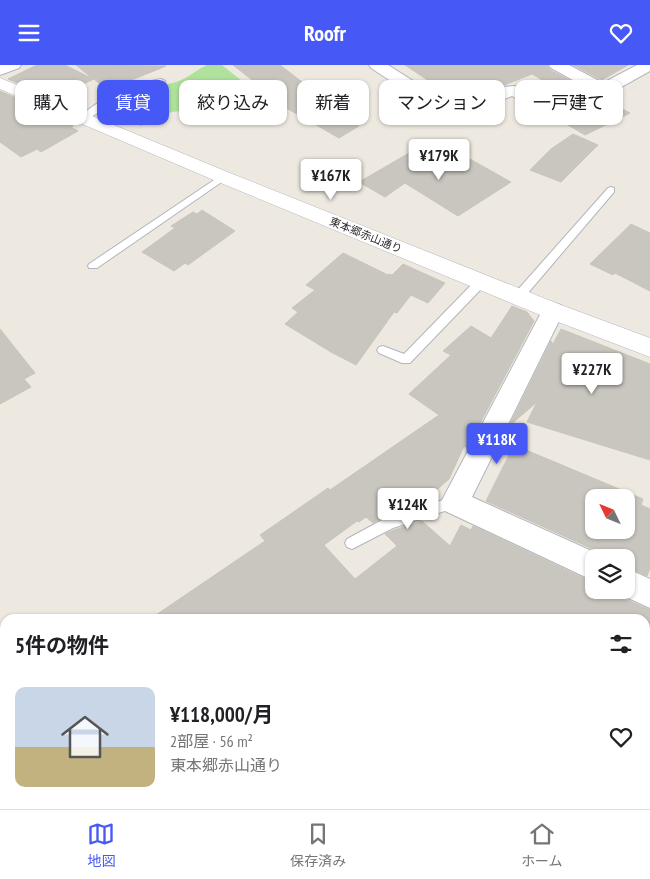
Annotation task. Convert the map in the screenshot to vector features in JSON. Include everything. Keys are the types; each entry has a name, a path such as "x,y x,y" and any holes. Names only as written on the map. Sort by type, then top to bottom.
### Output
{"street":[{"path":"2,82 13,65"},
{"path":"377,65 453,114 510,91 515,91"},
{"path":"557,65 584,80"},
{"path":"621,80 649,65"},
{"name":"東本郷赤山通り","path":"2,82 15,88"},
{"name":"東本郷赤山通り","path":"87,120 481,282 650,348"},
{"path":"553,311 454,502 585,563"},
{"path":"635,586 650,594"}],"lane":[{"path":"93,266 223,177"},
{"path":"518,297 611,190"},
{"path":"383,350 406,360 481,282"},
{"path":"352,543 389,523 454,502"}],"green space":[{"path":"207,65 222,65 241,80 181,80"},
{"path":"179,81 179,111 169,113 169,84"}],"building":[{"path":"37,65 65,65 93,79 76,65 166,66 132,80 97,80 97,82 94,79 87,82 87,80 15,80 15,82 8,79"},
{"path":"233,65 280,65 299,80 297,80 297,114 287,108 287,80 252,80"},
{"path":"405,65 547,65 550,70 569,80 542,80 532,74 505,85 505,80 428,80"},
{"path":"573,65 628,65 602,80"},
{"path":"0,91 15,97 15,125 71,125 73,126 71,127 78,131 41,152 37,149 21,157 0,142"},
{"path":"623,109 630,113 623,116"},
{"path":"316,125 359,126 339,138"},
{"path":"568,125 605,125 585,135"},
{"path":"573,134 598,145 561,182 530,170 551,149"},
{"path":"411,152 439,167 461,154 511,182 458,216 405,183 385,197 359,182"},
{"path":"202,210 235,231 188,265 185,263 174,271 142,252 175,228 171,226 193,212 197,214"},
{"path":"631,224 650,233 650,291 615,273 613,275 590,264"},
{"path":"343,253 388,275 392,275 403,264 445,283 428,303 411,295 397,313 394,312 356,365 285,324 298,312 292,308 315,290 306,285"},
{"path":"512,306 527,312 534,321 467,448 464,446 449,479 418,506 383,517 373,523 366,517 359,522 357,521 324,545 355,579 397,546 385,534 422,521 450,546 461,525 471,530 473,526 585,579 585,599 625,599 650,610 650,614 157,614 265,541 260,535 328,488 330,490 439,415 409,394 451,355 443,351 471,326 491,338"},
{"path":"0,329 35,373 24,379 31,387 0,404"},
{"path":"561,329 650,364 650,460 527,422 537,402 509,426 551,341 553,344"},
{"path":"514,445 619,489 585,489 585,539 635,539 635,496 643,499 641,505 650,509 650,568 647,576 635,570 635,549 593,549 486,501"}]}
